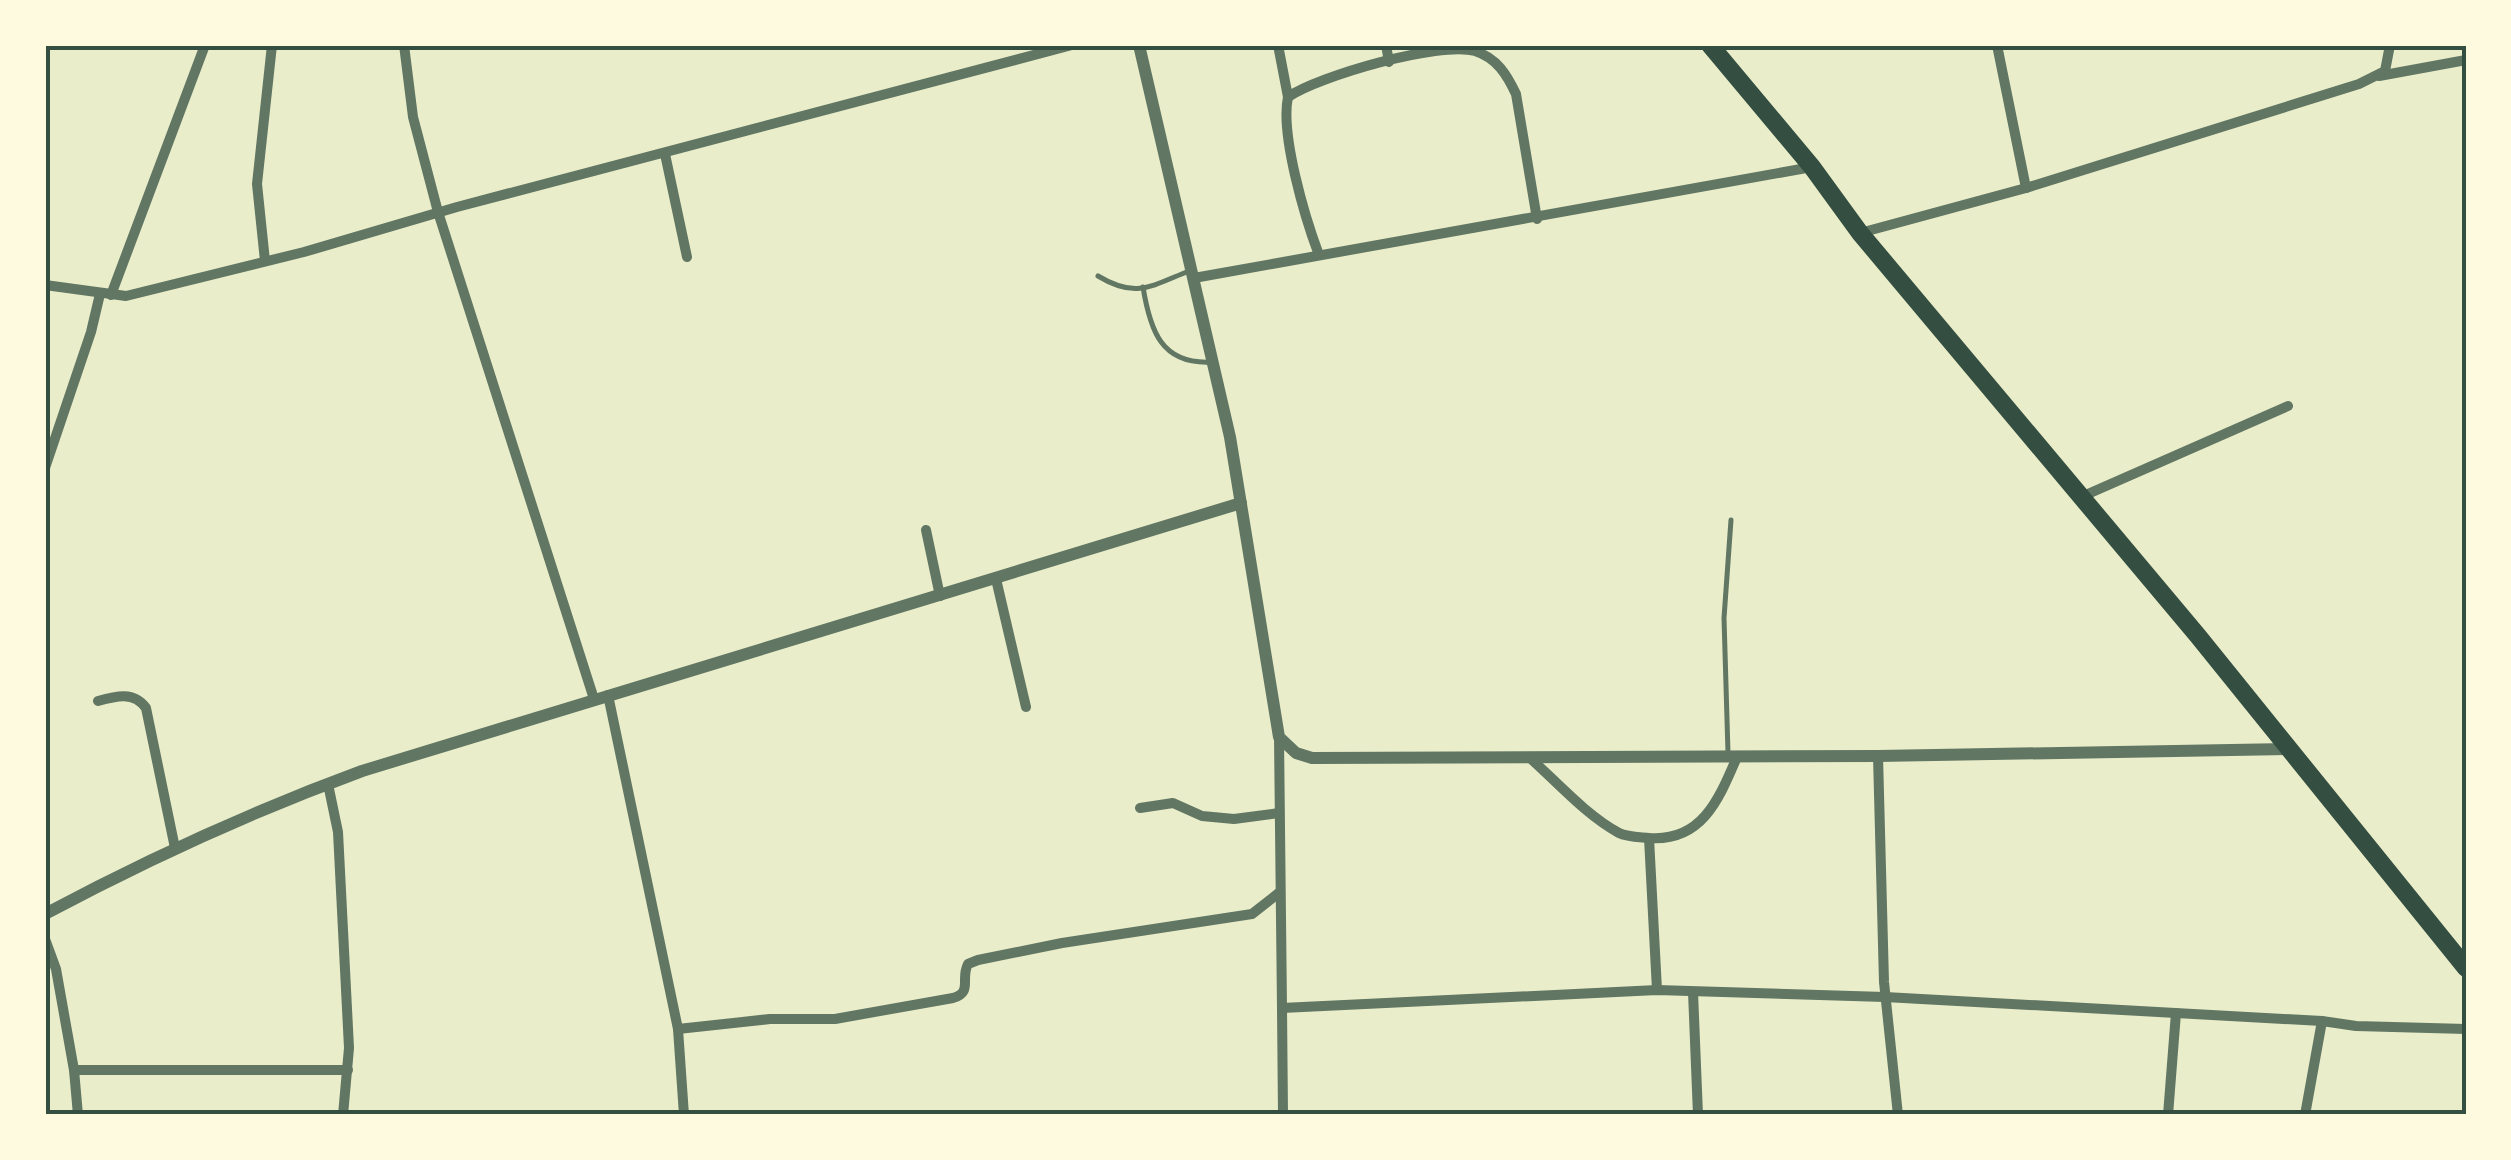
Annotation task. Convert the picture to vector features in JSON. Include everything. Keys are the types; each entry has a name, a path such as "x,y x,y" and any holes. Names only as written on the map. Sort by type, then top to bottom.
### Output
{"main road":[{"path":"1710,45 1812,167 1860,234 2290,749 2466,968"}],"street":[{"path":"45,468 106,295 205,45"},
{"path":"265,261 257,184 272,45"},
{"path":"404,45 413,117 438,212 601,697 678,1029 684,1115"},
{"path":"45,285 126,296 1072,45"},
{"path":"1139,45 1213,362 1241,503 1279,738 1283,1115"},
{"path":"1278,45 1288,97 1284,116 1287,140 1319,255"},
{"path":"1386,45 1389,62"},
{"path":"1997,45 2026,188"},
{"path":"2378,76 2388,63 2390,45"},
{"path":"1288,97 1304,86 1343,72 1389,62 1460,50 1472,50 1492,59 1508,75 1516,94 1537,218"},
{"path":"1860,234 2026,188 2378,76 2466,60"},
{"path":"665,154 687,258"},
{"path":"1193,274 1537,218 1812,167"},
{"path":"2080,497 2288,406"},
{"path":"45,914 175,848 328,784 1241,503"},
{"path":"926,530 940,596"},
{"path":"996,579 1026,707"},
{"path":"98,701 126,695 141,701 146,708 152,722 175,848"},
{"path":"1279,738 1296,753 1312,758 1878,756 2290,749"},
{"path":"1530,758 1598,819 1622,835 1674,839 1696,826 1720,796 1732,756"},
{"path":"1878,756 1886,997 1898,1115"},
{"path":"328,784 338,832 348,1070 343,1115"},
{"path":"1140,808 1173,802 1202,816 1234,819 1280,812"},
{"path":"1649,838 1657,990"},
{"path":"678,1029 770,1019 834,1019 953,998 966,990 965,970 978,960 1252,914 1280,892"},
{"path":"45,939 56,970 78,1115"},
{"path":"1282,1008 1657,990 1886,997 2356,1026 2466,1029"},
{"path":"1693,992 1698,1115"},
{"path":"2168,1115 2176,1013"},
{"path":"2305,1115 2322,1021"},
{"path":"74,1070 348,1070"}],"lane":[{"path":"1098,276 1131,291 1193,274"},
{"path":"1143,288 1155,336 1169,350 1192,363 1213,362"},
{"path":"1731,520 1724,618 1732,756"}]}
